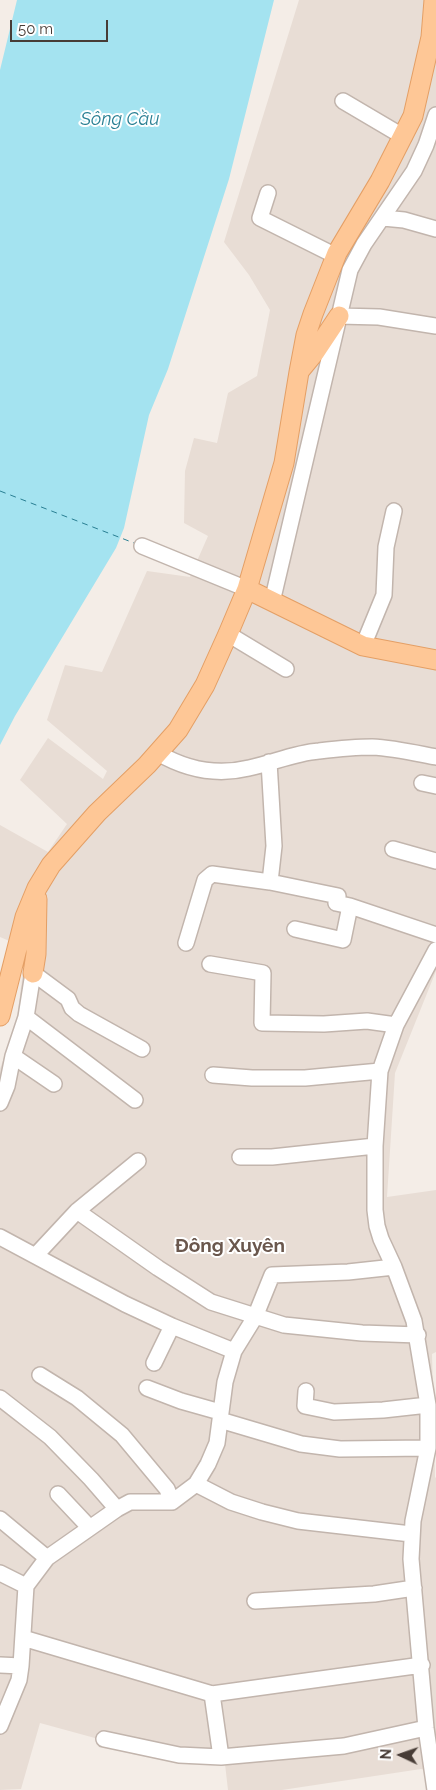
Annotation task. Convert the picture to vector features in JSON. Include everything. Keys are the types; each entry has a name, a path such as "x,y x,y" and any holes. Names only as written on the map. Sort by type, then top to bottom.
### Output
{"main road":[{"path":"0,1016 25,917 37,888 51,865 71,842 158,753 189,714 205,685 228,634 247,588 284,463 306,335 336,256 380,181 413,116 431,38 434,0"},
{"path":"421,83 436,57"},
{"path":"299,372 315,352 338,316"},
{"path":"247,588 363,646 436,660"},
{"path":"33,972 36,954 37,888"}],"street":[{"path":"343,101 404,136"},
{"path":"272,602 350,270 364,244 414,171 426,145 436,115"},
{"path":"268,193 260,218 336,256"},
{"path":"383,218 404,220 436,229"},
{"path":"338,316 379,317 436,326"},
{"path":"363,646 384,595 386,547 394,511"},
{"path":"142,546 247,588"},
{"path":"228,634 286,669"},
{"path":"158,753 182,765 215,772 249,768 295,754 371,747 436,757"},
{"path":"269,762 274,846 270,882"},
{"path":"393,849 436,862"},
{"path":"186,943 205,880 212,874 270,882 338,896 336,903 436,935"},
{"path":"295,929 343,940 350,906"},
{"path":"434,958 396,1025 380,1071 375,1146 375,1210 377,1226 429,1362 428,1448 411,1534 411,1559 435,1790"},
{"path":"210,964 263,973 262,1023 324,1024 366,1021 396,1025"},
{"path":"0,1103 7,1086 12,1056 26,1018 33,972 68,999 72,1008 80,1014 142,1049"},
{"path":"26,1018 135,1100"},
{"path":"12,1056 54,1084"},
{"path":"213,1075 252,1078 297,1078 380,1071"},
{"path":"240,1157 272,1157 375,1146"},
{"path":"36,1255 77,1211 138,1161"},
{"path":"77,1211 158,1268 211,1302 284,1325 362,1333 418,1335"},
{"path":"0,1237 125,1304 172,1326 234,1351"},
{"path":"0,1726 19,1680 26,1586 47,1558 117,1509 130,1502 172,1502 196,1484 208,1464 217,1443 225,1382 234,1351 255,1317 272,1275 348,1272 394,1267"},
{"path":"154,1363 172,1326"},
{"path":"40,1375 77,1398 122,1434 167,1489 172,1502"},
{"path":"146,1388 301,1444 340,1449 428,1448"},
{"path":"306,1391 305,1406 334,1412 428,1406"},
{"path":"0,1398 50,1437 117,1509"},
{"path":"196,1484 231,1502 298,1521 411,1534"},
{"path":"58,1494 90,1528"},
{"path":"0,1519 47,1558"},
{"path":"0,1573 26,1586"},
{"path":"255,1601 374,1594 414,1588"},
{"path":"23,1638 212,1694 422,1665"},
{"path":"0,1665 21,1666"},
{"path":"212,1694 221,1756"},
{"path":"104,1739 180,1755 221,1756 344,1746 430,1732"}],"shaded area":[{"path":"299,0 436,0 436,971 395,1073 387,1197 436,1190 436,1352 432,1354 436,1478 436,1773 421,1769 282,1790 228,1790 225,1764 190,1764 40,1723 21,1789 0,1790 0,1069 17,1018 26,948 0,937 0,825 48,852 67,824 20,780 48,738 103,779 107,771 47,720 65,665 102,672 147,571 190,577 208,536 184,523 185,471 194,438 217,443 228,393 257,376 270,310 249,275 224,242"}],"water":[{"name":"Sông Cầu","path":"17,0 274,0 229,179 168,369 149,415 124,528 116,548 15,716 0,745 0,70"}],"ferry route":[{"path":"0,491 134,543"}],"district":[{"name":"Đông Xuyên","path":"230,1246"}]}
